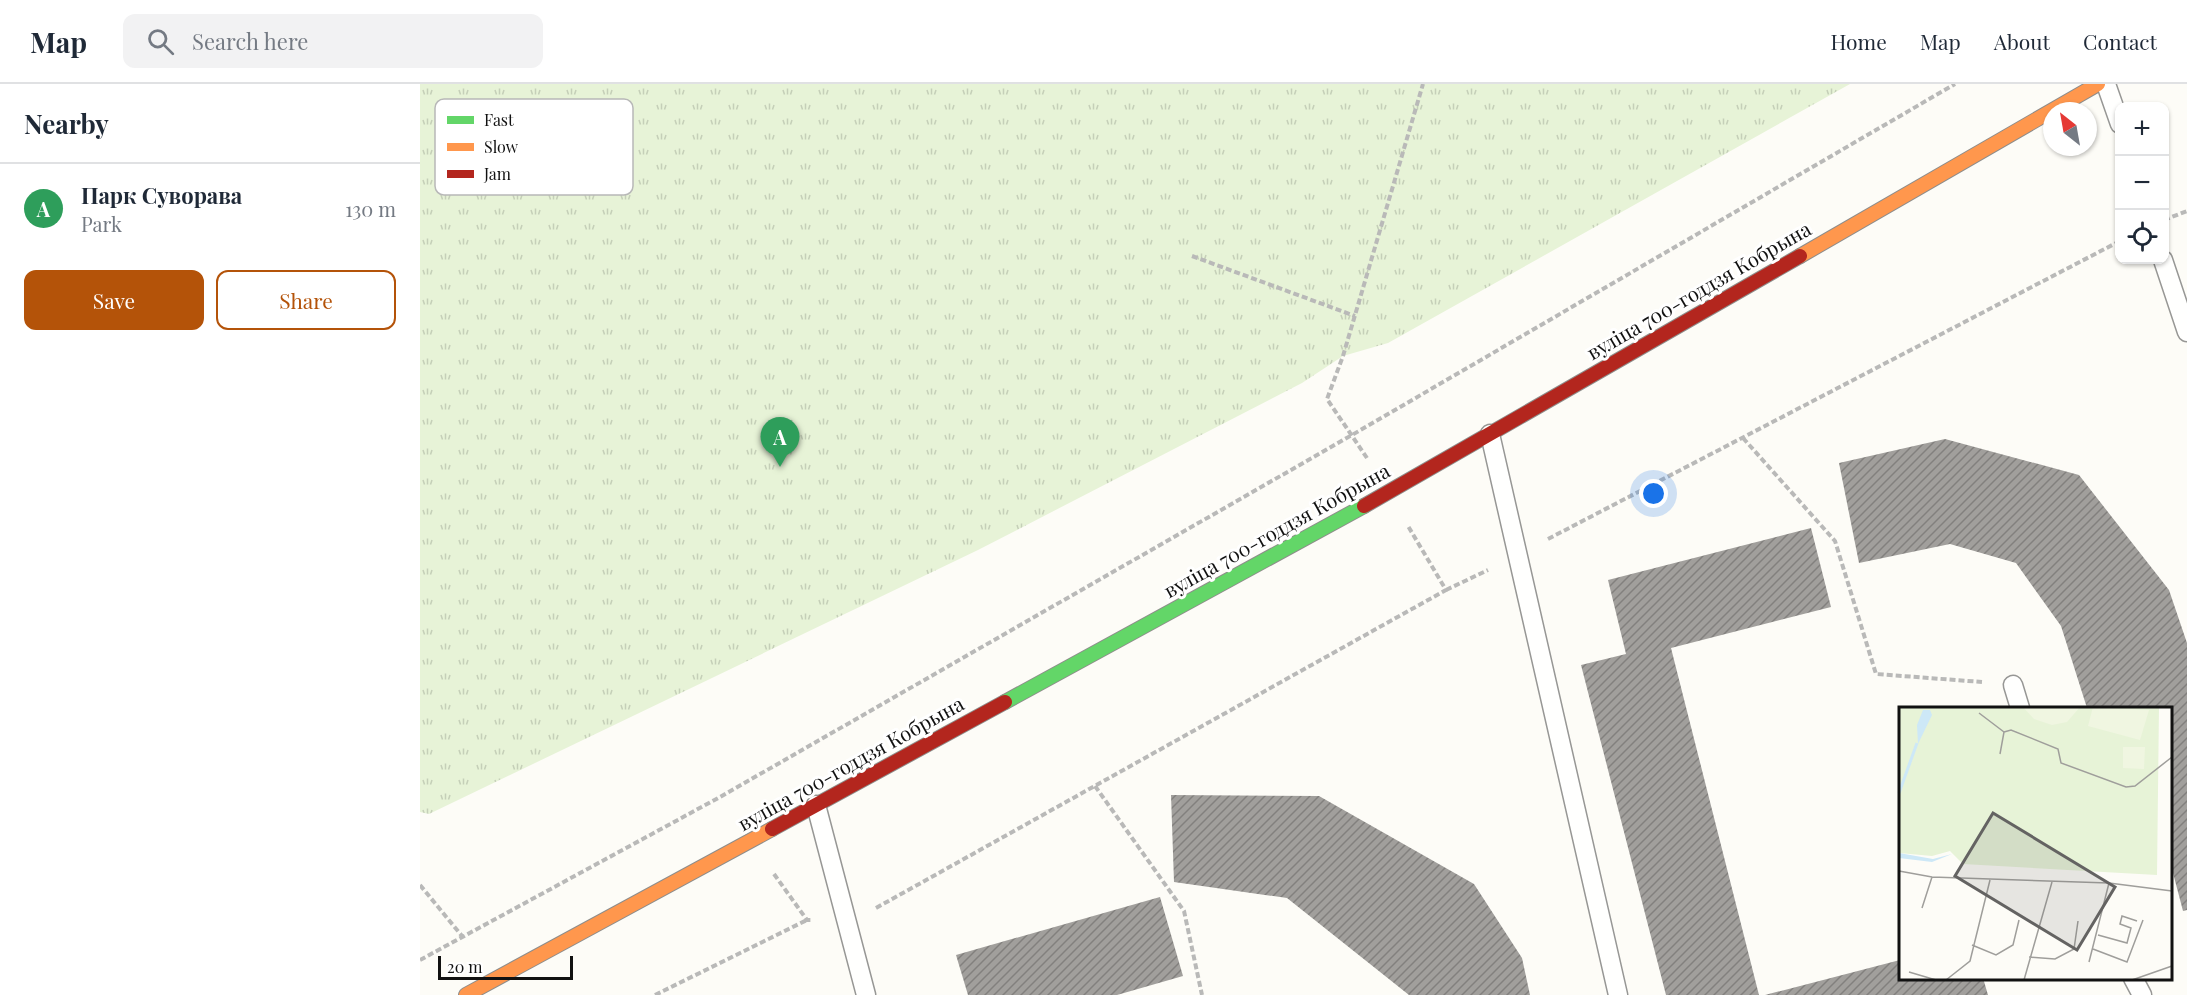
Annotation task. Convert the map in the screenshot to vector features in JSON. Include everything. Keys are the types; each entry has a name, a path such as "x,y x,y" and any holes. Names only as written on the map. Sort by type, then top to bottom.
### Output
{"street":[{"name":"вуліца 700-годдзя Кобрына","path":"466,995 1388,493 2098,84"}],"lane":[{"path":"2106,84 2115,110"},
{"path":"2164,264 2187,332"},
{"path":"1490,434 1618,995"},
{"path":"2013,685 2020,707"},
{"path":"816,805 866,995"},
{"path":"2134,980 2142,995"}],"path":[{"path":"1423,84 1343,356 1327,399 1352,435 1446,590"},
{"path":"420,960 720,797 1352,435 1954,84"},
{"path":"2169,218 2187,211"},
{"path":"655,995 807,920 847,923 1446,590 1518,555 2115,244"},
{"path":"1192,256 1355,316"},
{"path":"1743,438 1835,541 1876,674 2013,685"},
{"path":"1095,786 1184,911 1202,995"},
{"path":"720,797 807,920"},
{"path":"420,885 462,936"}],"green space":[{"path":"420,84 1850,84 1388,343 1343,356 1302,383 978,550 429,814 420,812"}],"building":[{"path":"1945,439 2079,475 2169,590 2187,643 2187,910 2183,911 2172,873 2172,707 2087,707 2061,626 2016,563 1950,544 1859,563 1839,463"},
{"path":"1811,528 1831,607 1671,648 1759,995 1666,995 1581,665 1626,654 1608,580"},
{"path":"1171,795 1319,796 1474,884 1522,958 1530,995 1409,995 1287,898 1174,882"},
{"path":"1160,897 1183,976 1117,995 968,995 956,955"},
{"path":"1899,960 1899,980 1984,980 1988,995 1765,995"}],"traffic: fast":[{"path":"1005,702 1364,506"}],"traffic: slow":[{"path":"1800,256 2098,84"},
{"path":"466,995 772,829"}],"traffic: jam":[{"path":"1364,506 1800,256"},
{"path":"772,829 1005,702"}],"place":[{"name":"Парк Суворава","path":"780,467"}]}
